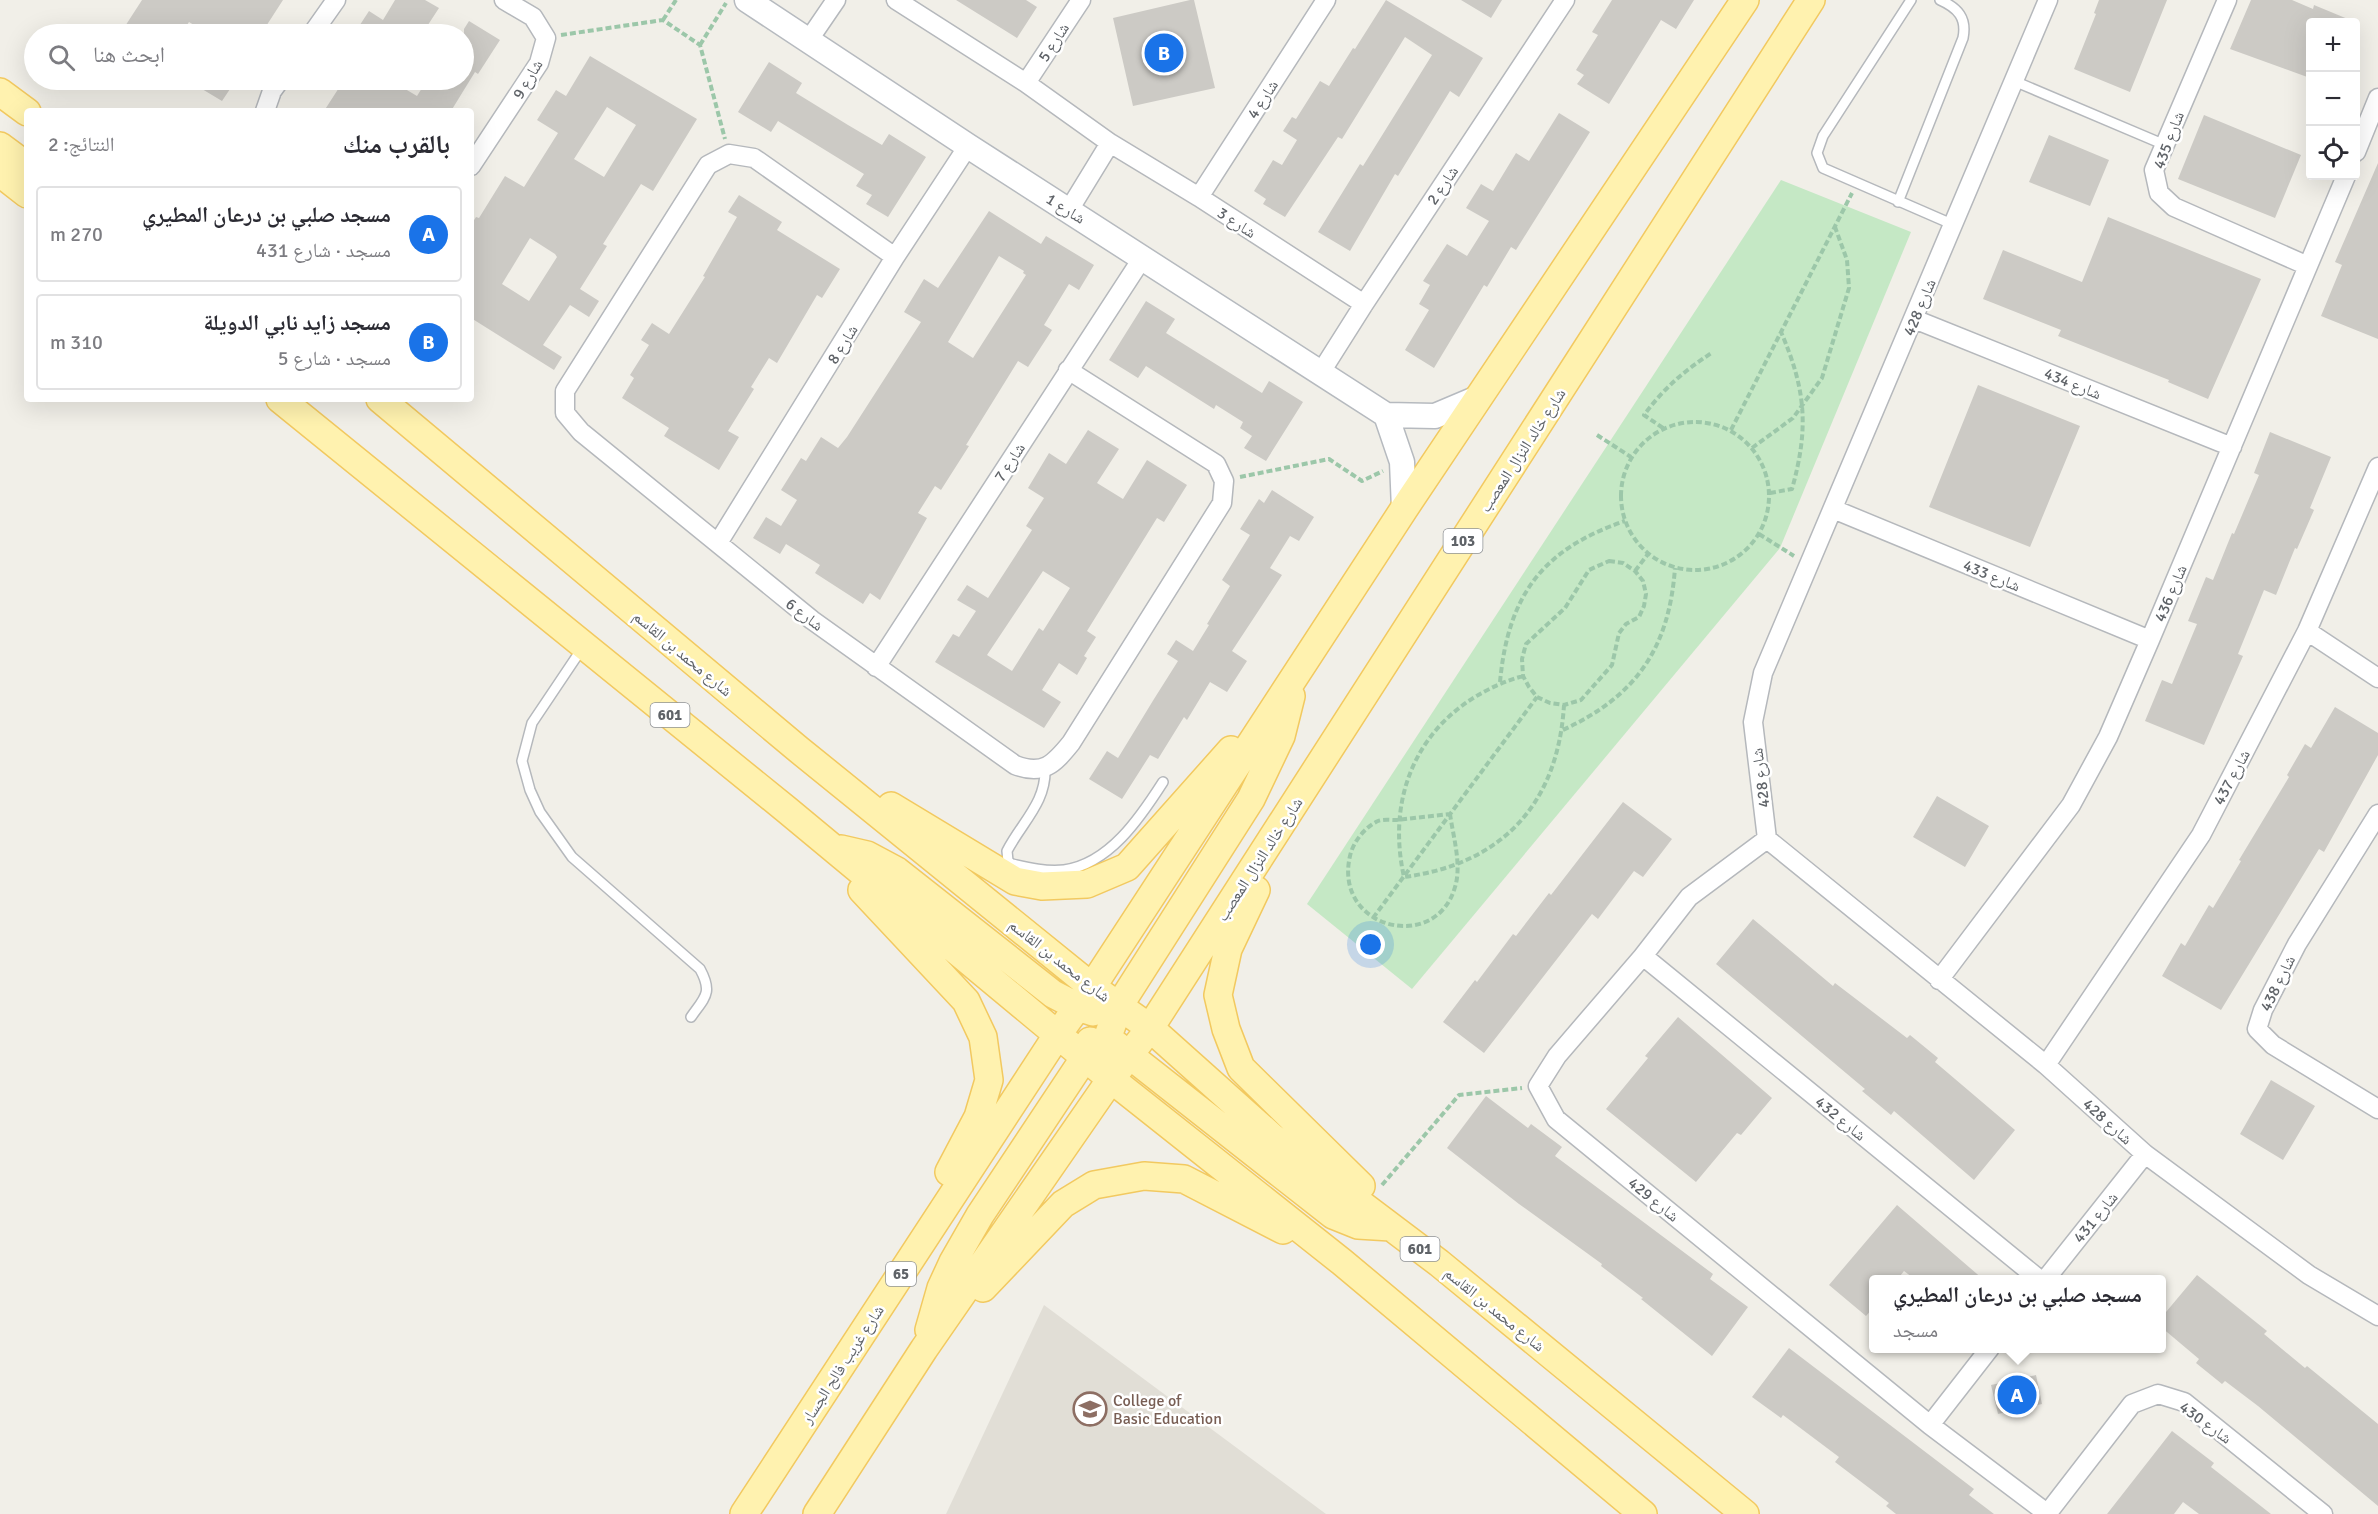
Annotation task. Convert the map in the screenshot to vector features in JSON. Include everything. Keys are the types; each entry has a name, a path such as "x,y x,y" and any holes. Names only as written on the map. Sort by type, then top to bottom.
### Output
{"main road":[{"path":"798,749 1015,881 1042,886 1087,884 1127,867 1296,677 1404,509 1745,0"},
{"name":"شارع خالد النزال المعصب","path":"1111,1079 1150,1028 1811,0"},
{"path":"0,92 24,110"},
{"path":"0,146 24,164"},
{"path":"0,172 24,192"},
{"name":"601","path":"284,402 834,848 1058,1034"},
{"name":"شارع محمد بن القاسم","path":"384,402 798,749 1098,1020 1150,1028 1272,1137 1439,1263 1745,1514"},
{"path":"924,1349 941,1288 952,1262 1098,1020 1251,799 1281,736 1296,677"},
{"path":"1304,788 1228,949 1218,995 1226,1029 1241,1068 1439,1263"},
{"path":"787,810 966,1001 983,1037 989,1080 978,1117 878,1309"},
{"path":"834,848 867,855 897,871 1053,994 1098,1020 1129,1054 1333,1215 1358,1225 1391,1227"},
{"path":"1058,1034 1098,1020"},
{"path":"1098,1020 1104,1047 1104,1062 1111,1079 1342,1262 1643,1514"},
{"name":"شارع غريب فالح الجسار","path":"744,1514 1058,1034"},
{"path":"817,1514 924,1349 1111,1079"},
{"path":"924,1349 1063,1204 1094,1185 1144,1176 1184,1179 1342,1262"}],"street":[{"path":"319,24 336,0"},
{"name":"شارع 9","path":"474,161 539,63 546,38 533,17 504,0"},
{"name":"شارع 1","path":"747,0 968,146 1386,415"},
{"path":"808,41 836,0"},
{"name":"شارع 3","path":"896,0 1026,83 1110,143 1199,197 1364,304"},
{"name":"شارع 5","path":"1026,83 1081,0"},
{"name":"شارع 4","path":"1199,197 1326,0"},
{"name":"شارع 2","path":"1321,372 1565,0"},
{"name":"شارع 428","path":"2048,0 1763,673 1754,722 1767,839 2046,1065 2145,1154 2309,1275 2378,1316"},
{"name":"شارع 435","path":"2227,0 2154,170 2159,193 2174,207 2308,266"},
{"path":"266,108 273,90"},
{"path":"2360,140 2378,98"},
{"path":"1069,210 1110,143"},
{"name":"شارع 8","path":"718,543 895,257 968,146"},
{"path":"729,154 754,158 895,257"},
{"name":"شارع 6","path":"729,154 708,165 565,391 565,413 581,432 812,621 1015,765 1030,771 1045,767"},
{"name":"شارع 436","path":"1939,980 2071,805 2108,737 2344,180"},
{"name":"شارع 7","path":"876,667 1143,257"},
{"name":"شارع 434","path":"1914,319 2232,447"},
{"path":"1045,767 1059,758 1071,742 1209,523 1222,502 1224,481 1216,464 1068,370"},
{"path":"1404,509 1402,462 1386,415 1435,416 1480,397"},
{"name":"شارع 437","path":"2046,1065 2201,835 2307,631 2378,467"},
{"name":"شارع 433","path":"1833,509 2150,640"},
{"path":"2307,631 2378,678"},
{"name":"شارع 438","path":"2378,814 2297,944 2263,1010 2257,1029 2272,1045 2378,1109"},
{"path":"1538,1086 1557,1056 1643,956 1689,897 1767,839"},
{"name":"شارع 432","path":"1643,956 2034,1275"},
{"name":"شارع 429","path":"1538,1086 1556,1119 1930,1425 2048,1514"},
{"name":"شارع 431","path":"2049,1275 2145,1154"},
{"path":"1930,1425 1986,1353"},
{"name":"شارع 430","path":"2048,1514 2132,1404 2158,1394 2184,1402 2323,1514"}],"lane":[{"path":"1911,0 1823,136 1817,153 1823,168 1954,225"},
{"path":"1898,202 1963,38 1965,28 1963,18 1957,9 1940,0"},
{"path":"2014,81 2165,145"},
{"path":"584,645 532,723 522,761 530,790 540,812 572,857 700,969 708,984 707,994 691,1017"},
{"path":"1045,767 1044,787 1040,799 1007,851 1008,861 1012,864 1054,870 1087,863 1103,853 1124,833 1139,817 1163,782"}],"path":[{"path":"663,20 676,0"},
{"path":"700,45 728,0"},
{"path":"546,38 663,20 700,45 729,154"},
{"path":"1731,430 1856,184"},
{"path":"1752,448 1793,418 1822,378 1849,288 1847,260 1834,227"},
{"path":"1770,494 1792,489 1801,458 1804,426 1803,406 1794,362 1781,332"},
{"path":"1663,428 1644,415 1663,390 1686,369 1713,352"},
{"path":"1680,422 1715,423 1731,430 1747,441 1759,456 1767,474 1770,494 1768,515 1759,534 1747,549 1731,561 1713,568 1695,570 1675,568 1661,562 1648,554 1634,539 1625,521 1621,499 1623,477 1631,457 1645,440 1663,428 1680,422"},
{"path":"1597,435 1631,457"},
{"path":"1224,481 1329,459 1362,481 1402,462"},
{"path":"1500,682 1503,652 1511,622 1525,593 1544,568 1568,547 1625,521"},
{"path":"1759,534 1809,566"},
{"path":"1635,571 1648,554"},
{"path":"1609,561 1623,563 1635,571 1643,581 1646,594 1644,606 1638,617 1626,624 1618,633 1612,665 1581,700 1564,705 1550,703 1537,697 1523,676 1522,660 1526,644 1565,609 1589,570 1609,561"},
{"path":"1563,730 1590,718 1615,700 1653,654 1665,627 1673,598 1675,568"},
{"path":"1404,877 1400,858 1398,819 1404,790 1414,762 1430,736 1458,708 1500,682 1523,676"},
{"path":"1373,918 1537,697"},
{"path":"1404,877 1431,874 1457,866 1484,852 1508,834 1528,812 1556,760 1563,730 1564,705"},
{"path":"1450,814 1457,866 1455,886 1446,904 1432,918 1413,926 1393,926 1373,918 1359,906 1350,889 1347,869 1351,850 1362,833 1378,821 1450,814"},
{"path":"1372,1197 1459,1095 1538,1086"}],"shaded area":[{"name":"College of Basic Education","path":"1044,1305 1326,1514 946,1514"}],"green space":[{"path":"1781,180 1911,232 1780,548 1412,989 1307,904"}],"building":[{"path":"142,0 283,0 267,24 192,24 189,22 188,24 126,24"},
{"path":"395,0 425,0 439,8 429,24 361,24 369,11 383,20"},
{"path":"956,0 1026,0 1037,7 1017,38"},
{"path":"1194,0 1215,88 1133,106 1113,18"},
{"path":"1386,0 1483,58 1459,97 1450,91 1398,176 1395,174 1350,251 1318,232 1360,164 1363,166 1432,55 1405,37 1342,139 1338,137 1285,217 1263,204 1266,199 1254,191 1273,160 1282,165 1297,140 1283,131 1292,117 1296,119 1320,81 1329,86"},
{"path":"1461,0 1502,0 1491,18"},
{"path":"1612,0 1694,0 1676,29 1661,20 1609,104 1577,84 1584,75 1576,70 1598,35 1592,32"},
{"path":"2099,0 2167,0 2130,92 2074,69 2096,14 2094,13"},
{"path":"2251,0 2292,0 2313,9 2314,5 2345,18 2306,18 2306,77 2230,49"},
{"path":"474,24 500,40 478,74 474,74"},
{"path":"590,56 697,119 653,191 641,184 603,244 607,246 580,289 599,301 589,317 570,305 543,345 562,357 554,370 474,320 474,220 476,217 479,218 505,176 524,187 558,133 537,120 556,90 566,96","holes":["607,107 636,125 604,177 574,159","530,238 557,257 529,301 502,284"]},
{"path":"769,62 802,83 796,93 848,125 882,145 889,134 926,157 888,217 866,204 872,195 856,186 864,174 778,121 771,132 738,112"},
{"path":"204,90 229,90 222,101"},
{"path":"338,90 407,90 417,96 421,90 464,90 453,108 326,108"},
{"path":"1559,113 1590,132 1516,250 1511,247 1487,287 1484,285 1434,368 1405,350 1429,310 1419,304 1430,285 1423,281 1447,244 1467,256 1489,221 1466,208 1481,184 1493,191 1516,153 1529,161"},
{"path":"2204,115 2301,155 2275,218 2178,179"},
{"path":"2049,135 2109,160 2090,206 2029,182"},
{"path":"2378,163 2378,339 2321,316 2342,265 2335,262"},
{"path":"739,195 782,222 777,230 840,269 822,298 817,295 777,363 769,358 751,387 754,389 728,431 739,437 719,470 664,436 669,428 622,398 634,378 630,375 649,345 641,340 652,323 669,334 705,277 703,276 737,217 728,212"},
{"path":"989,211 1041,244 1046,236 1094,265 1079,290 1069,284 1044,325 1052,330 1028,367 1018,361 941,490 935,486 918,513 927,518 880,600 870,593 863,604 815,573 820,565 786,544 780,554 753,538 766,517 781,526 797,500 781,490 801,458 806,461 821,437 838,448 847,437 921,322 904,312 924,279 938,288","holes":["999,256 1024,271 1026,275 973,358 948,342"]},
{"path":"2108,217 2261,279 2208,399 2168,382 2169,380 2058,336 2061,330 1983,299 2003,250 2082,282"},
{"path":"1146,301 1175,319 1166,333 1262,393 1269,381 1303,402 1266,461 1244,448 1252,436 1240,428 1243,422 1216,405 1214,409 1146,366 1138,378 1109,360"},
{"path":"1978,385 2080,426 2030,547 1929,507"},
{"path":"1088,430 1119,449 1097,483 1123,499 1147,460 1187,485 1164,522 1157,518 1087,631 1096,637 1084,656 1087,658 1077,675 1059,663 1042,690 1061,702 1044,728 935,662 953,634 959,637 976,611 957,600 967,585 988,598 1032,530 1026,526 1044,498 1028,488 1049,453 1066,464","holes":["1043,571 1070,588 1043,631 1039,628 1012,671 987,655"]},
{"path":"2270,432 2331,457 2310,508 2314,510 2297,549 2295,548 2276,595 2264,590 2238,654 2243,656 2204,745 2145,721 2162,680 2172,684 2197,624 2188,621 2206,577 2213,580 2232,533 2234,534 2259,475 2254,473"},
{"path":"1272,490 1314,517 1299,541 1290,536 1270,568 1282,575 1232,651 1247,661 1227,692 1210,682 1187,720 1184,717 1158,759 1150,755 1122,799 1089,779 1107,751 1118,758 1178,661 1167,654 1176,640 1193,651 1230,586 1222,580 1250,535 1240,529 1259,499 1264,503"},
{"path":"2335,707 2378,733 2378,755 2324,852 2319,849 2221,1010 2162,976 2181,943 2185,946 2209,905 2213,908 2289,777 2287,775 2305,744 2311,748"},
{"path":"1937,796 1989,826 1965,867 1913,837"},
{"path":"1623,802 1672,839 1643,877 1634,871 1598,919 1592,914 1484,1053 1443,1022 1513,934 1516,936 1549,893 1551,895"},
{"path":"1753,919 1833,986 1835,983 1907,1038 1910,1035 1938,1058 1935,1062 2015,1130 1974,1180 1894,1111 1891,1115 1862,1091 1865,1089 1716,964"},
{"path":"1678,1017 1772,1098 1741,1135 1737,1133 1696,1182 1606,1109 1648,1058 1645,1056"},
{"path":"2271,1080 2315,1106 2283,1160 2240,1134"},
{"path":"1486,1096 1528,1128 1531,1124 1562,1147 1555,1156 1713,1274 1710,1279 1748,1307 1712,1356 1601,1266 1602,1264 1447,1148"},
{"path":"1897,1205 1978,1275 1909,1275 1904,1271 1901,1275 1869,1275 1869,1313 1866,1316 1829,1285"},
{"path":"2197,1275 2267,1331 2264,1334 2305,1368 2307,1366 2378,1424 2378,1506 2258,1406 2225,1381 2222,1384 2196,1363 2199,1359 2166,1331 2166,1312"},
{"path":"1789,1348 1974,1489 1969,1495 1994,1514 1896,1514 1886,1506 1889,1503 1835,1462 1839,1457 1783,1415 1781,1418 1752,1397"},
{"path":"2036,1375 2042,1404 1998,1414 1991,1385"},
{"path":"2172,1431 2214,1463 2211,1467 2271,1514 2199,1514 2183,1502 2174,1514 2107,1514"}],"place":[{"name":"مسجد زايد نابي الدويلة","path":"1164,53"},
{"name":"مسجد صلبي بن درعان المطيري","path":"2017,1395"},
{"name":"College of Basic Education","path":"1090,1409"}]}
